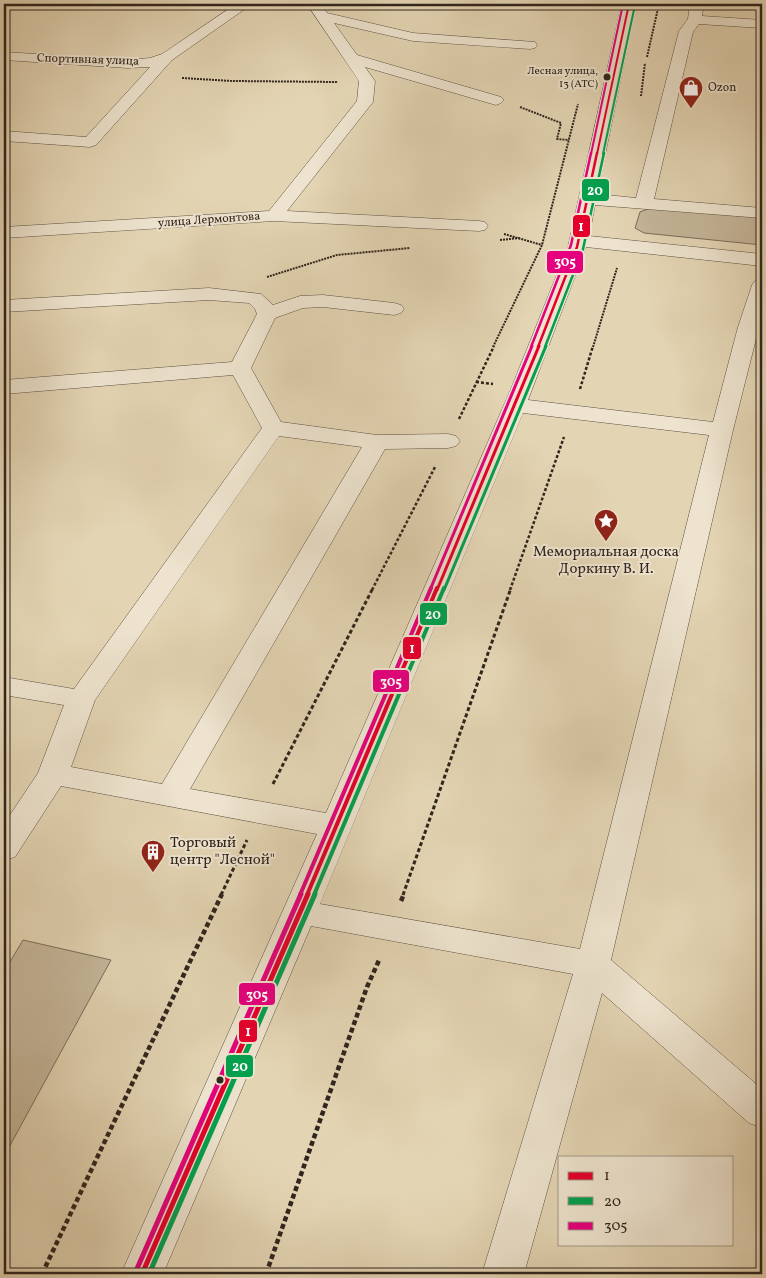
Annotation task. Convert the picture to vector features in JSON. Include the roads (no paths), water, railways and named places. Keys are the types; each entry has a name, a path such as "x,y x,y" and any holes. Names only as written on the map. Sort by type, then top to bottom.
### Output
{"street":[{"name":"Спортивная улица","path":"4,57 128,64 152,62 167,57 245,4"},
{"path":"142,1274 300,912 508,395 578,240 629,4"},
{"path":"644,202 689,38 686,31 695,20 697,4"},
{"path":"318,10 413,38 530,45"},
{"name":"улица Лермонтова","path":"4,233 274,216 365,102 367,81 318,10"},
{"path":"695,20 762,24"},
{"path":"4,136 90,142 167,57"},
{"path":"350,58 496,100"},
{"path":"588,199 644,202 762,213"},
{"path":"274,216 479,226"},
{"path":"578,240 762,260"},
{"path":"503,1274 593,964 722,430 755,328 762,285"},
{"path":"4,306 218,294 254,298 264,306 267,314"},
{"path":"240,368 267,314 300,302 323,301 394,309"},
{"path":"4,387 240,368"},
{"path":"240,368 273,428"},
{"path":"508,395 571,412 722,430"},
{"path":"273,428 377,442 448,441"},
{"path":"4,849 53,774 81,699 273,428"},
{"path":"170,796 377,442"},
{"path":"4,686 81,699"},
{"path":"53,774 334,826"},
{"path":"300,912 392,930 593,964 762,1112"}],"place":[{"name":"Лесная улица, 13 (АТС)","path":"607,77"},
{"name":"Ozon","path":"691,109"},
{"name":"Мемориальная доска Доркину В. И.","path":"606,542"},
{"name":"Торговый центр \"Лесной\"","path":"153,873"}]}
